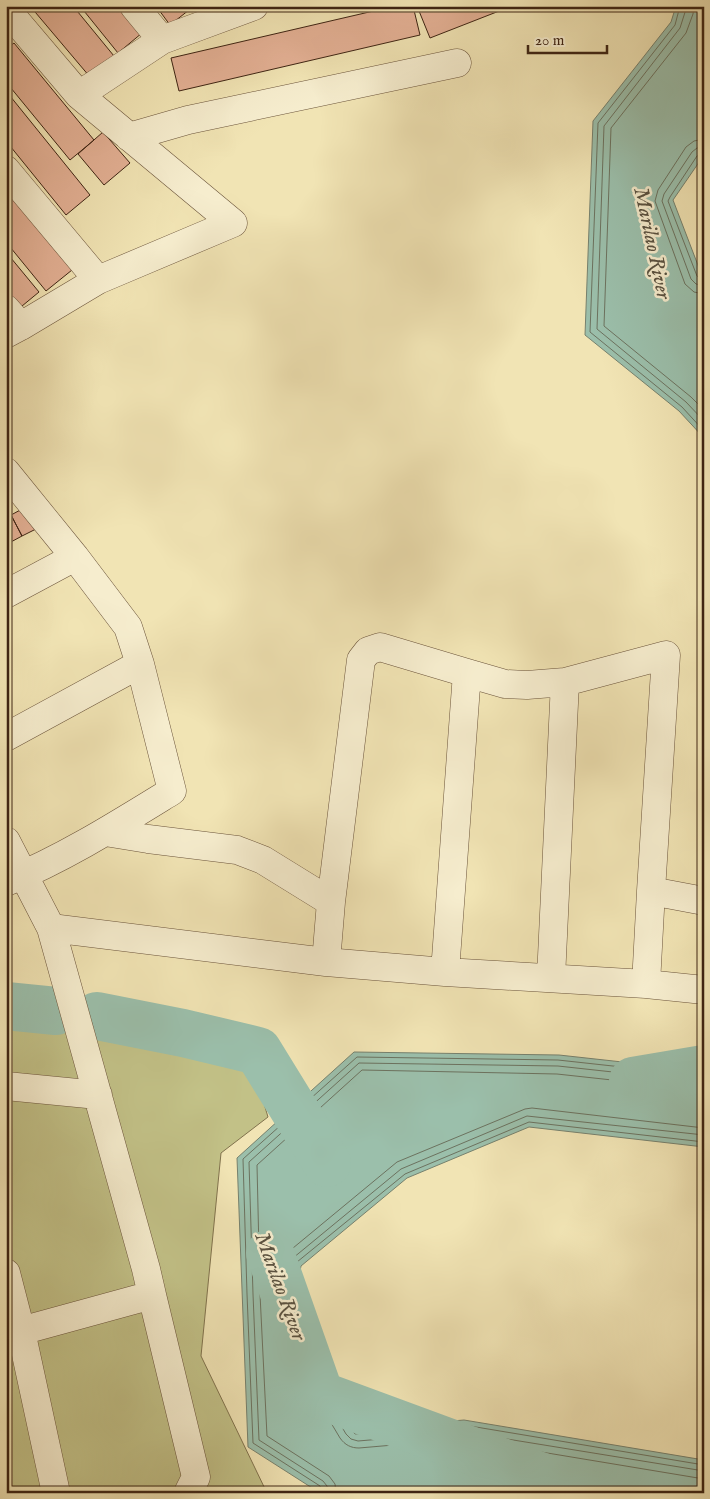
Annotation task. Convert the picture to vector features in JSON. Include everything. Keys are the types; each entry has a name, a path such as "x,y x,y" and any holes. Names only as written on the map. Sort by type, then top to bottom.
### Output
{"street":[{"path":"134,6 162,40"},
{"path":"79,95 162,40 254,6"},
{"path":"6,9 79,95 233,223 98,280 11,323"},
{"path":"130,136 188,120 457,63"},
{"path":"6,170 98,280"},
{"path":"6,472 75,557 128,627 140,664 172,791 105,832 15,878"},
{"path":"6,594 75,557"},
{"path":"326,962 331,902 362,660 368,651 380,647 505,684 527,686 564,682 666,655 646,984"},
{"path":"6,737 140,664"},
{"path":"445,972 466,673"},
{"path":"551,978 564,682"},
{"path":"105,832 238,850 263,860 331,902"},
{"path":"6,841 15,878 51,928 98,1095 146,1269 196,1477 188,1493"},
{"path":"651,891 704,901"},
{"path":"51,928 326,962 445,972 646,984 704,990"},
{"path":"6,1086 98,1095"},
{"path":"6,1273 14,1333 56,1493"},
{"path":"14,1333 152,1295"}],"shaded area":[{"path":"6,1015 125,1030 250,1057 268,1117 221,1153 201,1356 267,1493 6,1493"}],"water":[{"path":"676,6 704,6 704,155 673,200 704,281 704,438 679,411 585,335 593,121 671,22"},
{"path":"354,1052 559,1055 704,1071 704,1147 529,1127 407,1178 301,1266 291,1319 357,1429 464,1420 704,1460 704,1493 320,1493 248,1447 237,1158"}],"building":[{"path":"30,6 73,6 114,56 90,77"},
{"path":"80,6 121,6 142,33 118,53"},
{"path":"156,6 194,6 170,25"},
{"path":"395,6 413,6 420,35 179,91 171,58"},
{"path":"417,6 512,6 430,38"},
{"path":"14,43 94,140 70,160 6,82 6,49"},
{"path":"6,91 90,195 66,215 6,141"},
{"path":"103,132 130,163 104,185 78,154"},
{"path":"6,189 72,270 46,291 6,242"},
{"path":"6,252 39,292 16,311 6,299"},
{"path":"24,508 36,529 22,536 11,515"},
{"path":"11,515 22,536 9,543 6,539 6,518"}],"waterway":[{"path":"6,1006 56,1011"},
{"path":"97,1016 183,1033 258,1051 327,1163"},
{"name":"Marilao River","path":"633,1081 704,1069"},
{"name":"Marilao River","path":"270,1253 320,1395 586,1493"}]}
